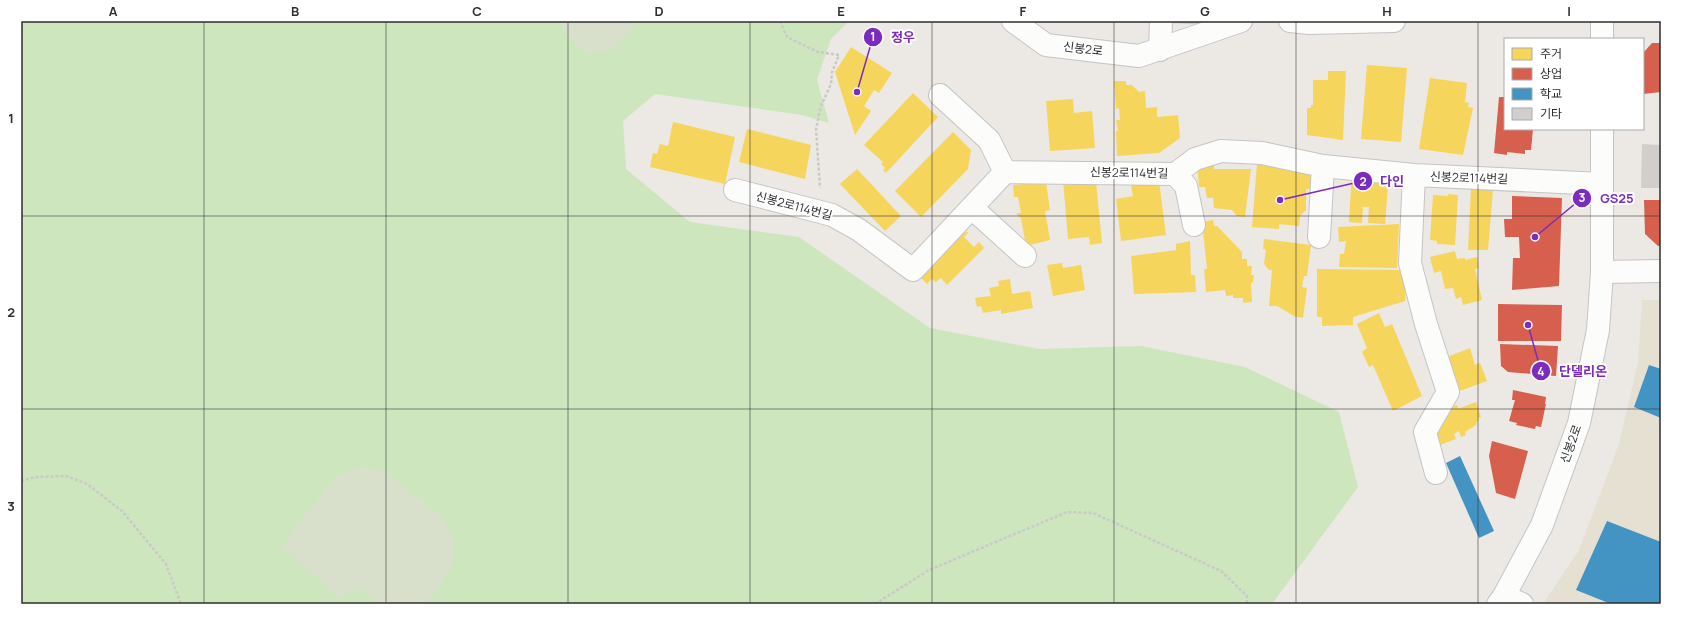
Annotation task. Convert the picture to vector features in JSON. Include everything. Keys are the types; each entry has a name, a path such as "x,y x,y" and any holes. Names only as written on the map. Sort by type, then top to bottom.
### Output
{"street":[{"name":"신봉2로","path":"1013,21 1046,45 1139,56 1241,21"},
{"path":"1160,50 1161,21"},
{"path":"1290,21 1308,23 1394,21"},
{"path":"1602,21 1602,38"},
{"path":"940,95 989,140 1005,172"},
{"name":"신봉2로","path":"1508,601 1542,525 1579,423 1598,330 1602,272 1602,130"},
{"name":"신봉2로114번길","path":"735,190 832,215 859,230 913,270 1005,172 1175,174 1195,159 1221,151 1262,153 1323,166 1414,175 1602,184"},
{"path":"1319,237 1323,166"},
{"path":"1175,174 1186,186 1194,224"},
{"path":"1414,175 1410,263 1426,324 1448,392 1425,432 1436,473"},
{"path":"972,208 1025,256"},
{"path":"1602,272 1661,271"}],"path":[{"path":"780,21 787,37 818,52 839,55 832,72 831,84 821,106 816,129 820,186 819,212"},
{"path":"21,481 35,477 66,476 87,484 122,511 166,564 181,604"},
{"path":"875,604 929,570 1067,512 1093,513 1221,571 1247,596 1246,604"}],"shaded area":[{"path":"1642,300 1661,300 1661,604 1543,604 1579,550 1619,444 1638,362"}],"green space":[{"path":"21,21 849,21 831,39 817,80 829,123 802,115 655,94 623,121 626,169 690,222 799,237 930,328 1039,349 1141,346 1245,367 1339,412 1358,487 1272,604 21,604"},
{"path":"561,21 636,21 635,25 612,50 586,53 566,34"},
{"path":"358,467 382,470 442,517 454,541 453,563 438,590 425,604 381,604 359,588 339,598 281,546 335,477"}],"building: 주거":[{"path":"851,47 892,73 879,93 874,90 864,106 871,111 855,135 835,72"},
{"path":"1367,65 1407,68 1401,142 1361,139"},
{"path":"1328,71 1346,71 1343,140 1307,135 1307,108 1311,108 1311,105 1313,105 1313,80 1328,80"},
{"path":"1430,78 1467,83 1465,102 1469,103 1468,107 1473,108 1463,155 1419,149"},
{"path":"1114,81 1126,81 1126,85 1132,85 1139,92 1145,91 1146,108 1157,107 1157,117 1178,115 1180,138 1159,153 1117,156 1116,131 1118,131 1116,120 1120,120 1119,108 1116,109"},
{"path":"913,93 938,117 886,173 883,170 885,168 881,164 883,162 864,145"},
{"path":"1073,99 1074,113 1092,111 1095,148 1050,151 1046,101"},
{"path":"673,122 735,137 725,184 650,167 653,153 657,154 660,144 668,146"},
{"path":"747,129 811,145 805,179 739,162"},
{"path":"953,132 971,150 968,169 921,217 895,191"},
{"path":"1197,161 1214,162 1214,169 1251,169 1245,217 1237,216 1232,210 1214,208 1213,198 1207,198 1205,187 1199,187"},
{"path":"1257,164 1306,169 1313,175 1313,189 1306,189 1306,210 1300,216 1299,226 1279,224 1279,229 1252,227"},
{"path":"857,169 901,216 885,231 840,184"},
{"path":"1352,172 1385,174 1384,186 1388,187 1385,224 1368,223 1369,207 1363,207 1362,223 1349,222"},
{"path":"1063,180 1096,182 1102,243 1090,245 1089,237 1068,239"},
{"path":"1159,181 1166,235 1121,241 1116,199 1133,196 1131,185"},
{"path":"1046,182 1050,210 1045,211 1050,240 1030,245 1025,240 1021,218 1017,215 1017,213 1021,213 1018,197 1014,197 1013,185"},
{"path":"1471,189 1493,190 1488,250 1468,250"},
{"path":"1448,194 1458,195 1455,245 1437,244 1437,241 1430,240 1433,195 1448,196"},
{"path":"1213,220 1214,226 1217,226 1242,252 1242,259 1247,259 1247,266 1252,266 1251,275 1254,275 1253,282 1251,283 1252,302 1243,303 1243,298 1233,298 1233,295 1226,296 1225,290 1206,292 1204,269 1207,269 1202,222"},
{"path":"1399,224 1397,268 1339,267 1340,254 1344,254 1346,241 1339,242 1338,227"},
{"path":"969,232 964,237 974,247 979,242 984,248 947,285 941,278 936,282 932,279 927,284 919,276 956,233"},
{"path":"1264,239 1311,245 1307,276 1304,276 1302,287 1307,288 1303,318 1294,316 1277,306 1269,306 1272,270 1269,270 1264,264 1266,250 1263,249"},
{"path":"1190,241 1191,275 1195,275 1196,292 1134,294 1131,256 1176,250 1176,244"},
{"path":"1455,251 1457,259 1465,258 1465,260 1477,257 1479,268 1475,269 1482,300 1463,305 1461,297 1456,299 1453,288 1445,289 1441,271 1434,273 1430,257"},
{"path":"1062,263 1063,268 1081,265 1085,290 1053,296 1047,265"},
{"path":"1317,269 1407,270 1405,301 1353,317 1353,325 1322,326 1322,317 1317,317"},
{"path":"1010,279 1012,294 1030,291 1033,308 1001,314 1001,310 983,313 981,306 977,307 975,298 991,296 989,288 999,286 998,281"},
{"path":"1379,313 1385,327 1392,324 1422,396 1393,411 1373,365 1369,367 1362,352 1367,348 1357,324"},
{"path":"1470,348 1475,365 1480,363 1487,381 1454,393 1442,359"},
{"path":"1476,402 1481,417 1478,418 1479,420 1476,425 1465,432 1466,435 1461,437 1459,431 1454,434 1456,439 1440,445 1436,436 1439,417 1450,412 1449,408 1457,405 1458,409"}],"building: 상업":[{"path":"1652,43 1661,43 1661,92 1644,94 1644,52"},
{"path":"1499,97 1504,97 1504,130 1533,130 1531,150 1525,150 1525,154 1507,152 1507,155 1494,153"},
{"path":"1512,196 1562,198 1559,286 1512,290 1513,258 1520,258 1519,237 1505,237 1504,219 1512,219"},
{"path":"1644,200 1661,200 1661,246 1658,246 1645,234"},
{"path":"1498,304 1562,305 1561,341 1498,341"},
{"path":"1500,344 1558,346 1556,376 1508,372 1501,366"},
{"path":"1513,390 1546,397 1541,427 1536,426 1535,429 1516,425 1517,423 1509,421 1515,400 1512,400"},
{"path":"1492,441 1528,451 1515,499 1496,493 1489,456"}],"building: 학교":[{"path":"1649,365 1661,369 1661,418 1634,407"},
{"path":"1460,456 1494,531 1479,538 1446,463"},
{"path":"1607,521 1661,542 1661,604 1611,604 1576,590"}],"building: 기타":[{"path":"1172,21 1224,21 1224,26 1172,23"},
{"path":"1642,144 1661,145 1661,188 1641,188"}],"place":[{"name":"정우","path":"857,92"},
{"name":"다인","path":"1280,200"},
{"name":"GS25","path":"1535,237"},
{"name":"단델리온","path":"1528,325"}]}
